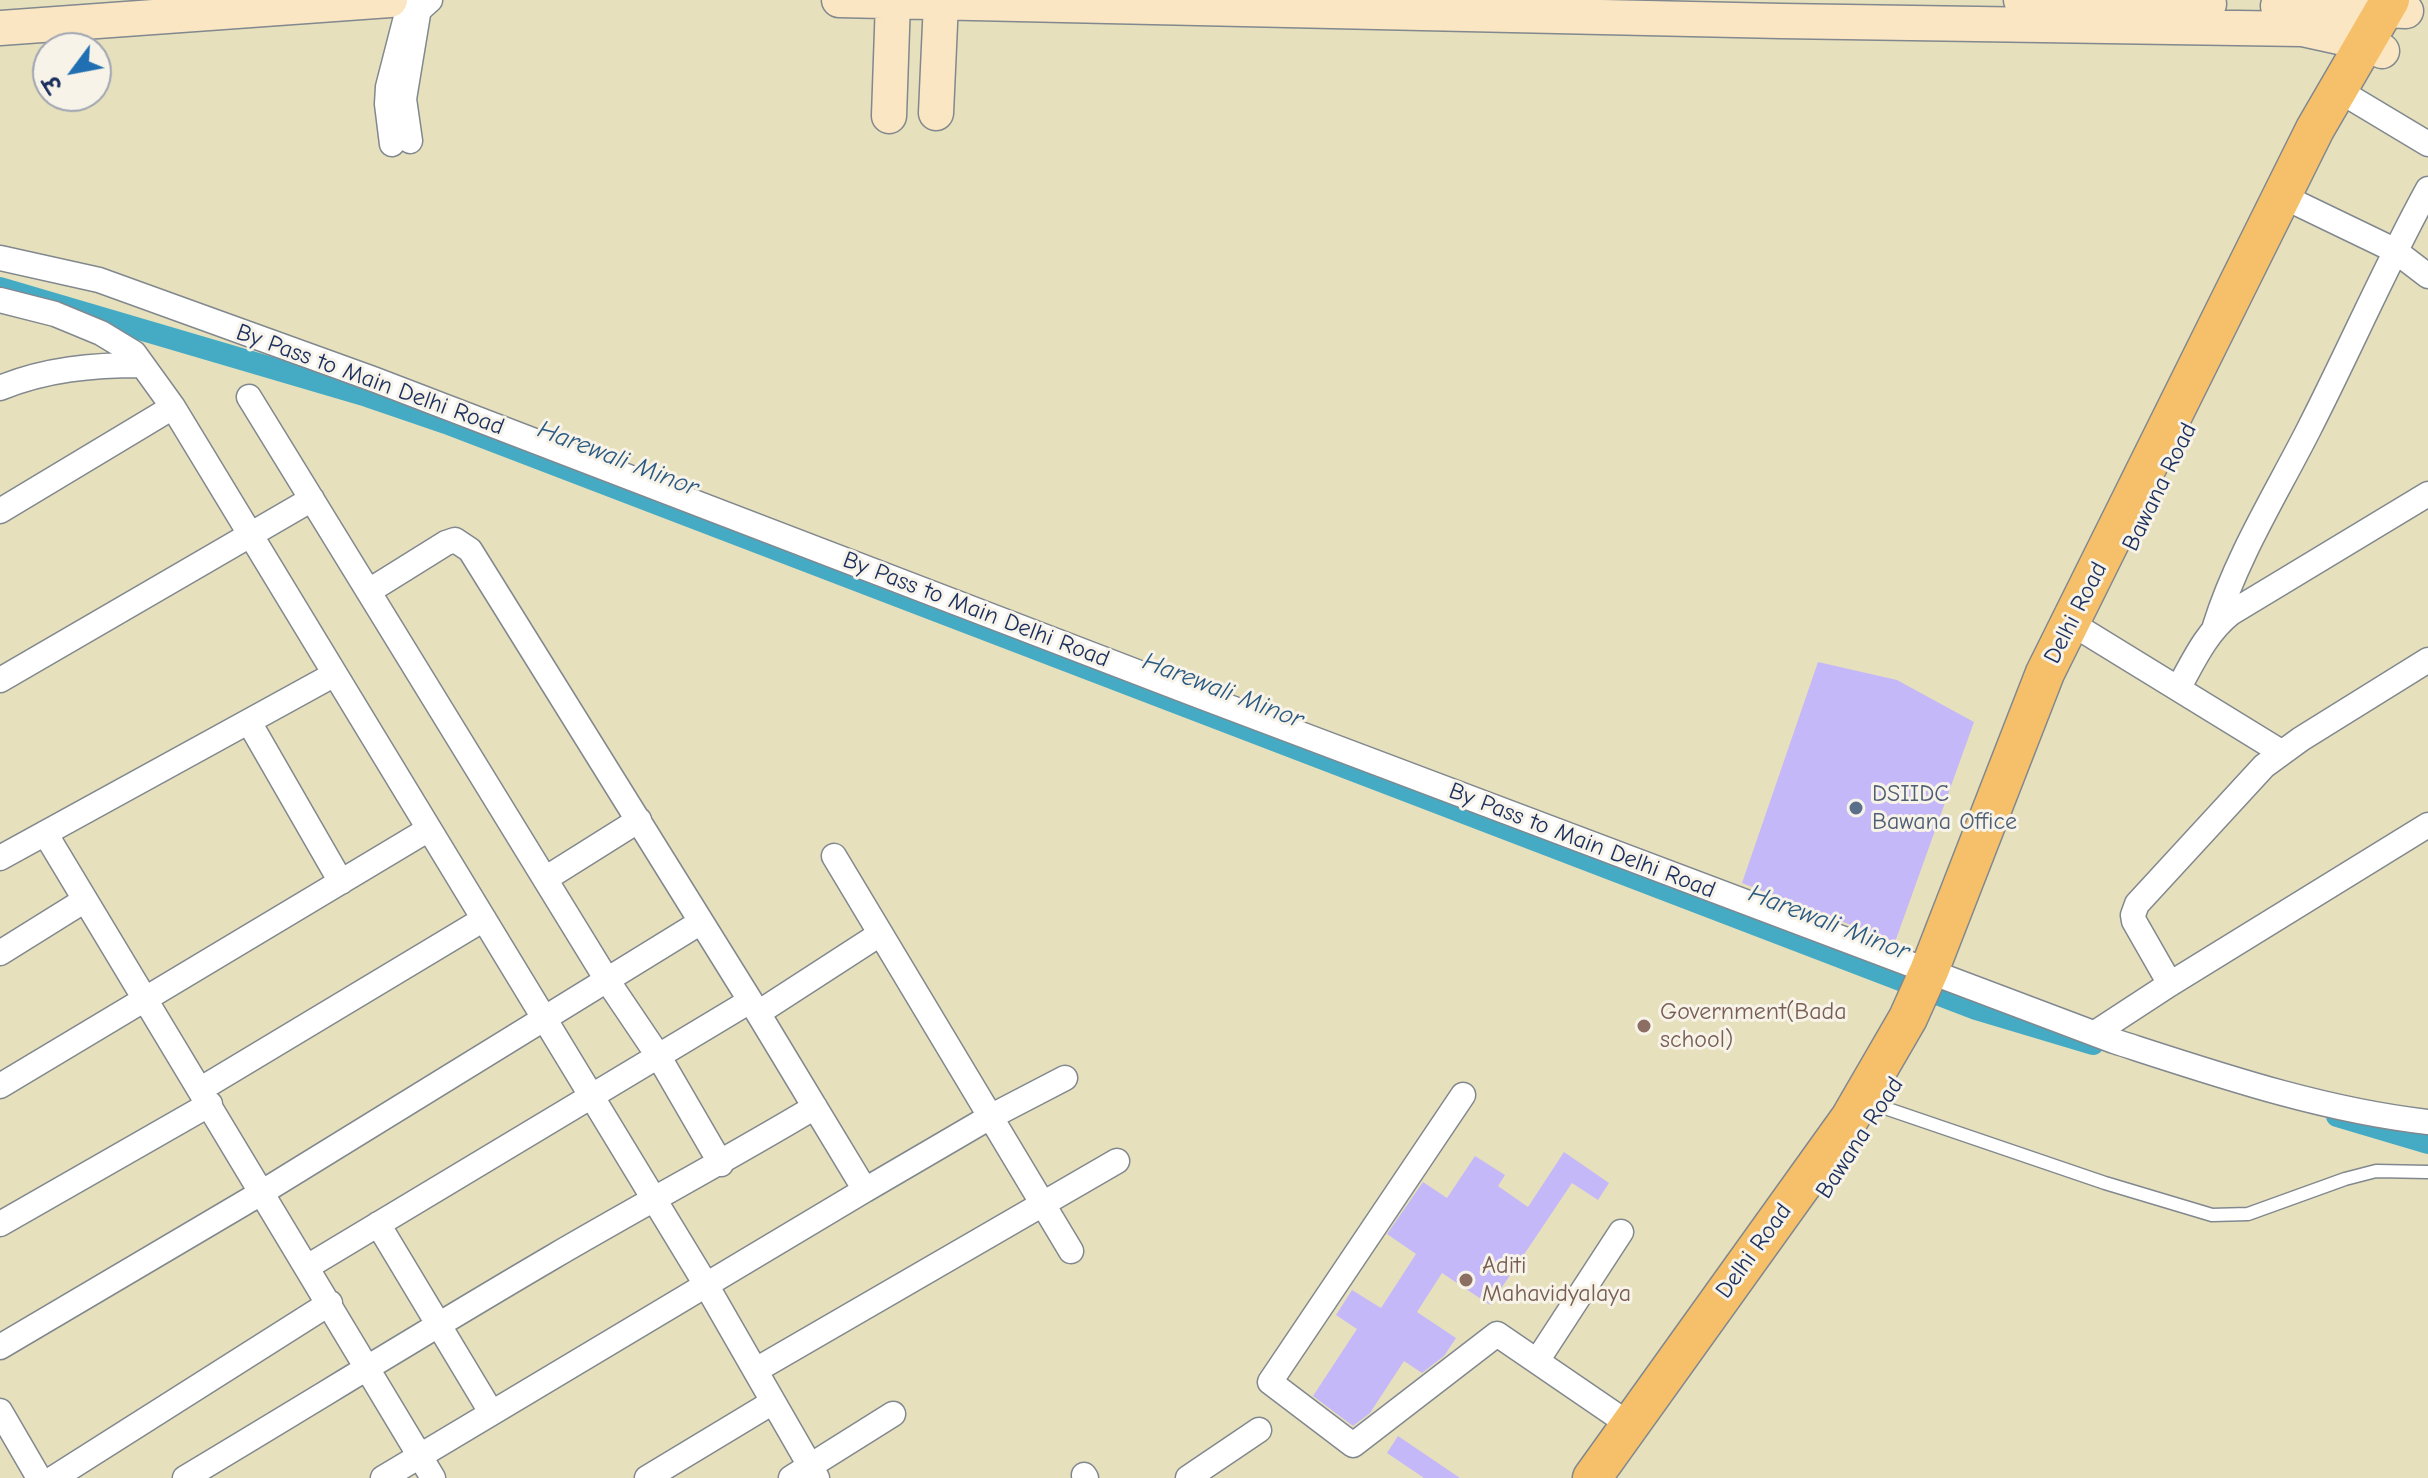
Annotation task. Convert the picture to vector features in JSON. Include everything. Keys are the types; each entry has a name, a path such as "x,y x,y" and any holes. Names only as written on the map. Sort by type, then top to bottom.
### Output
{"main road":[{"path":"2347,96 2398,5"},
{"name":"Delhi Road","path":"1935,981 2033,732 2045,673 2080,627 2347,96"},
{"name":"Bawana Road","path":"1617,1478 1888,1086 1935,981"},
{"name":"Delhi Road","path":"1592,1478 1850,1118 1888,1086"}],"street":[{"path":"0,4 47,0"},
{"path":"0,28 390,0 406,10 387,104 401,142 404,99 418,14 430,0"},
{"path":"839,0 2302,29 2374,47"},
{"path":"2021,0 2398,5"},
{"path":"889,116 893,1"},
{"path":"936,113 941,2"},
{"path":"2347,96 2428,144"},
{"path":"2179,687 2215,626 2240,558 2311,427 2394,250 2428,189"},
{"path":"2292,201 2394,250 2428,276"},
{"name":"By Pass to Main Delhi Road","path":"0,258 99,280 373,379 1935,981 2205,1070 2323,1103 2428,1122"},
{"path":"0,300 55,314 101,333 134,353 173,407 705,1283 773,1402 806,1474 893,1414"},
{"path":"0,388 71,367 142,365"},
{"path":"249,397 607,980 659,1057 721,1164"},
{"path":"0,511 173,407"},
{"path":"2215,626 2231,613 2428,494"},
{"path":"0,680 312,499"},
{"path":"369,591 446,543 455,540 470,550 865,1190"},
{"path":"2080,627 2281,752"},
{"path":"2170,984 2134,921 2134,910 2264,766 2281,752 2428,660"},
{"path":"0,858 335,674"},
{"path":"249,722 341,882"},
{"path":"545,879 639,820"},
{"path":"2095,1033 2428,825"},
{"path":"3,1078 145,1000 429,829"},
{"path":"45,833 433,1478"},
{"path":"834,856 1071,1251"},
{"path":"0,953 85,900"},
{"path":"0,1224 484,919"},
{"path":"0,1347 261,1193 701,922"},
{"path":"307,1267 659,1057 754,1007 880,934"},
{"path":"383,1478 705,1283 990,1117 1065,1078"},
{"path":"1463,1095 1270,1382 1353,1445 1497,1334 1630,1425"},
{"path":"185,1478 438,1324 721,1164 815,1107"},
{"path":"756,1370 1117,1161"},
{"path":"378,1224 491,1412"},
{"path":"1537,1361 1621,1232"},
{"path":"54,1478 330,1303"},
{"path":"647,1478 773,1402"},
{"path":"0,1411 8,1442 39,1478"},
{"path":"1188,1478 1259,1430"}],"lane":[{"path":"1888,1086 2105,1183 2212,1215 2248,1214 2376,1171 2428,1172"}],"building":[{"name":"DSIIDC Bawana Office","path":"1818,662 1897,680 1974,722 1895,942 1742,883"},
{"path":"1564,1152 1609,1183 1598,1200 1572,1183 1490,1305 1442,1273 1417,1312 1456,1338 1444,1356 1422,1373 1404,1361 1370,1413 1353,1426 1313,1396 1357,1329 1336,1315 1352,1290 1381,1308 1416,1254 1387,1234 1423,1182 1447,1198 1475,1156 1505,1175 1498,1186 1528,1207"},
{"path":"1398,1436 1460,1478 1424,1478 1387,1453"}],"waterway":[{"name":"Harewali Minor","path":"0,288 367,396 446,423 1976,1009 2093,1044"},
{"name":"Harewali Minor","path":"2337,1116 2428,1143"}],"place":[{"name":"DSIIDC Bawana Office","path":"1856,808"},
{"name":"Government(Bada school)","path":"1644,1026"},
{"name":"Aditi Mahavidyalaya","path":"1466,1280"}]}
